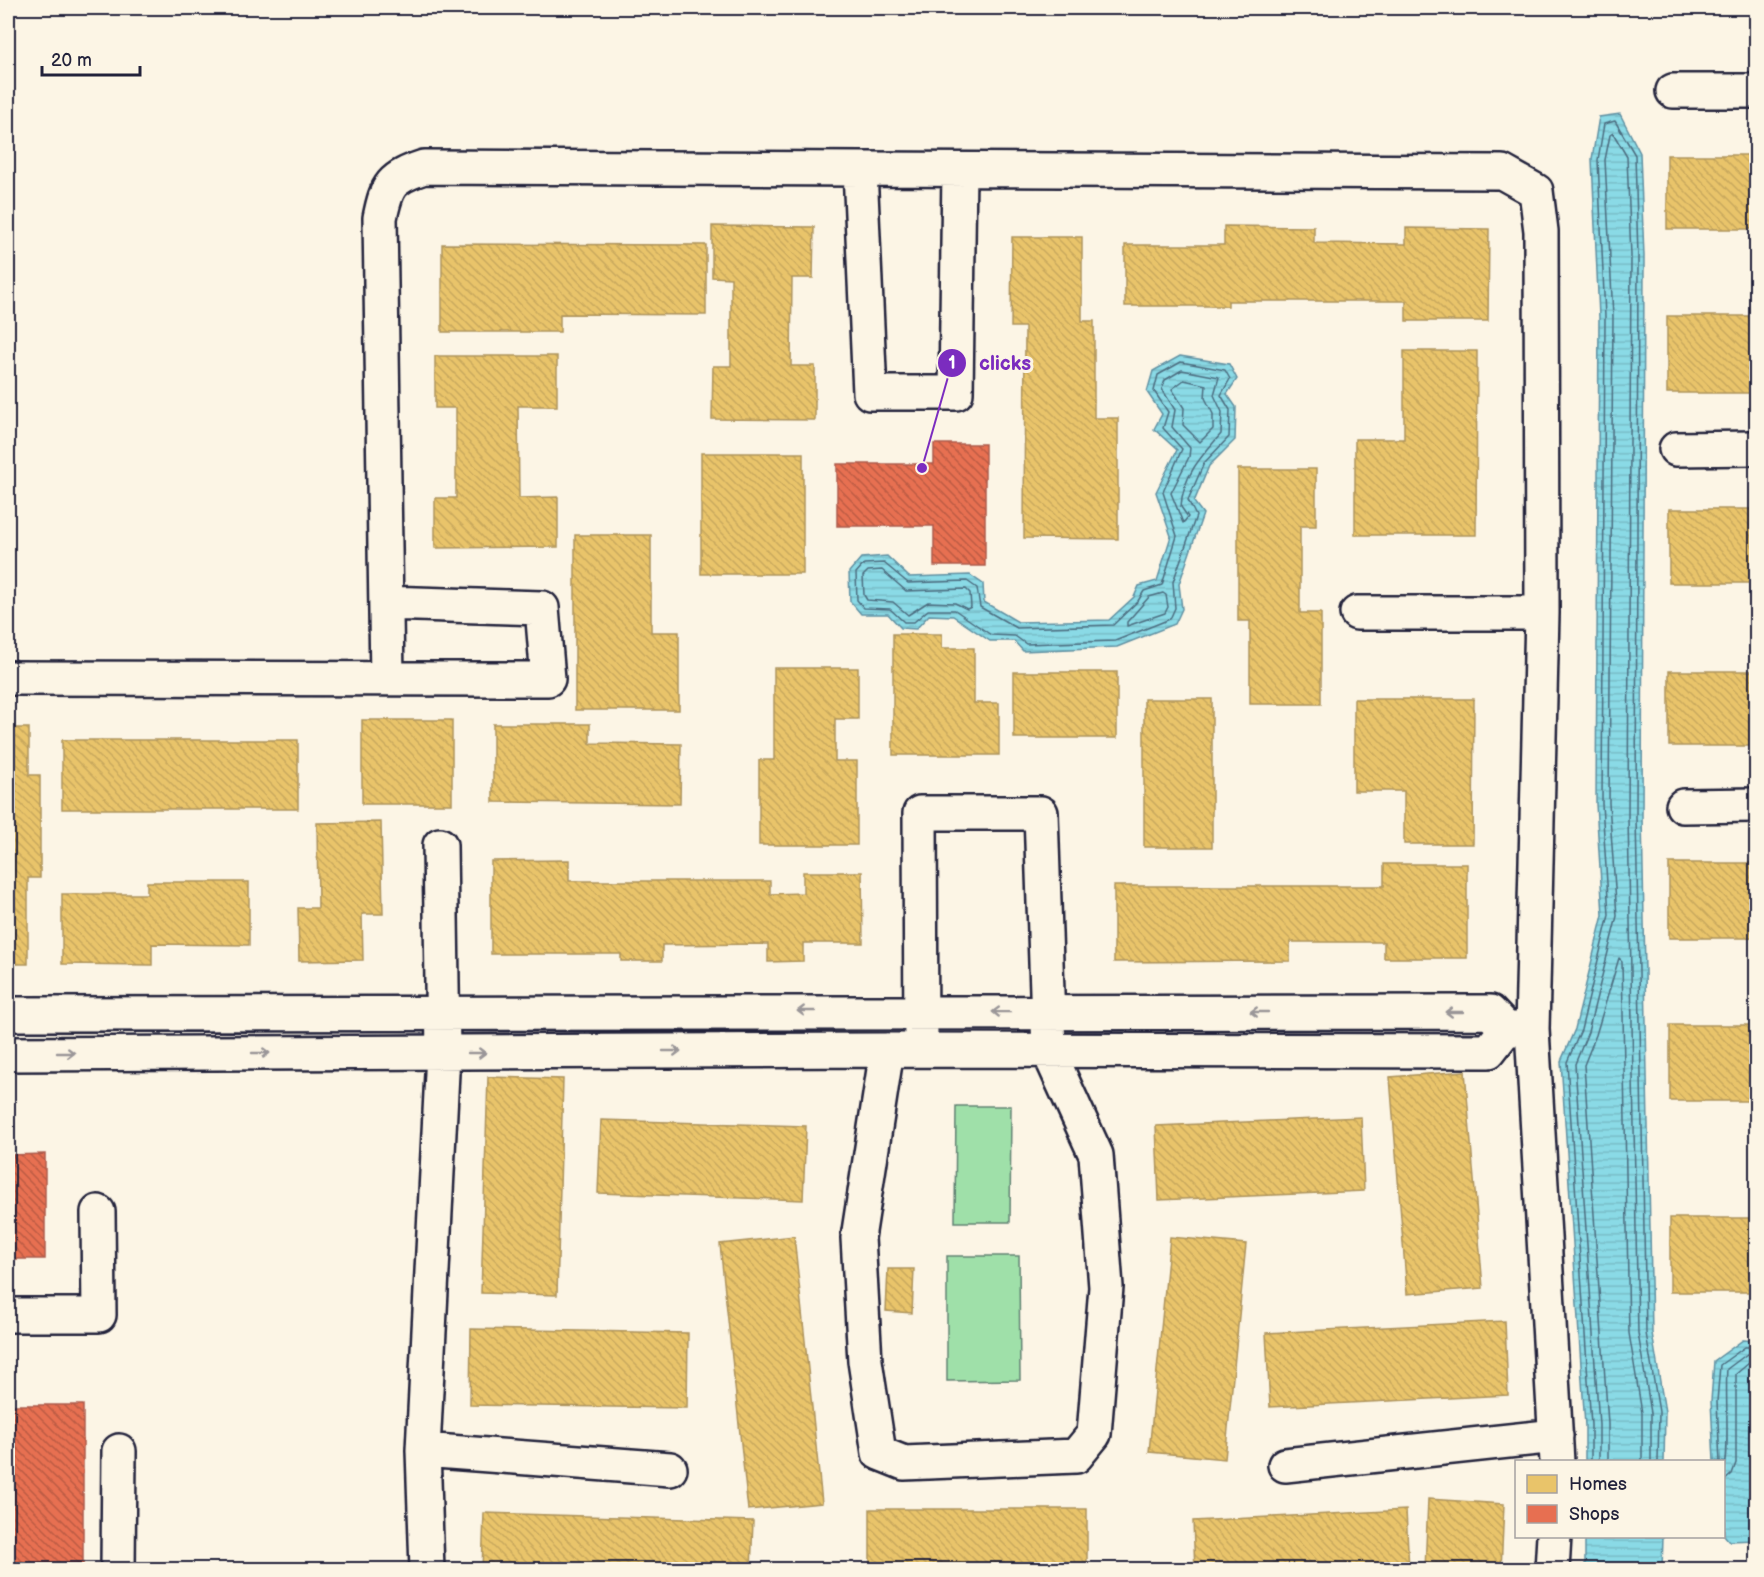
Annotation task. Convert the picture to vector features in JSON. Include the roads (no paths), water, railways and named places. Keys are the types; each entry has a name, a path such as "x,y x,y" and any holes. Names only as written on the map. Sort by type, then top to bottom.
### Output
{"lane":[{"path":"1673,91 1756,92"},
{"path":"387,679 380,218 386,191 399,176 424,167 1502,172 1536,191 1541,231 1542,613 1519,1029 1556,1448 1285,1465"},
{"path":"860,170 870,393 956,393 958,170"},
{"path":"1676,448 1756,448"},
{"path":"8,678 548,679 542,608 386,603"},
{"path":"1357,613 1542,613"},
{"path":"1683,806 1756,805"},
{"path":"887,1050 858,1238 865,1361 879,1453 904,1463 1076,1456 1094,1434 1106,1287 1096,1155 1049,1052 1041,813 920,813 921,1050"},
{"path":"427,1569 423,1450 443,1053 440,845"},
{"path":"8,1014 1490,1012 1519,1029"},
{"path":"8,1053 887,1050 1489,1052 1519,1029"},
{"path":"8,1315 99,1315 98,1212"},
{"path":"423,1450 670,1469"},
{"path":"118,1569 119,1451"},
{"path":"1552,1569 1554,1538"}],"water":[{"path":"1620,114 1640,153 1644,256 1642,817 1652,1333 1665,1412 1664,1460 1585,1460 1585,1426 1561,1061 1575,1029 1603,915 1596,804 1599,317 1592,159 1599,117"},
{"path":"1180,356 1229,364 1237,379 1227,394 1236,407 1235,440 1209,466 1194,502 1203,514 1179,584 1182,609 1175,624 1117,647 1023,651 1014,641 990,641 953,616 929,615 916,629 901,628 888,614 861,614 850,601 849,572 861,558 887,556 909,577 970,575 983,584 984,602 1018,622 1109,620 1134,597 1139,586 1157,581 1171,536 1156,492 1177,450 1154,429 1162,414 1147,392 1153,371"},
{"path":"1743,1340 1756,1341 1756,1540 1729,1541 1725,1536 1725,1460 1714,1460 1711,1401 1714,1361"},
{"path":"1585,1538 1663,1538 1662,1569 1585,1569"}],"place":[{"name":"clicks","path":"922,468"}]}
